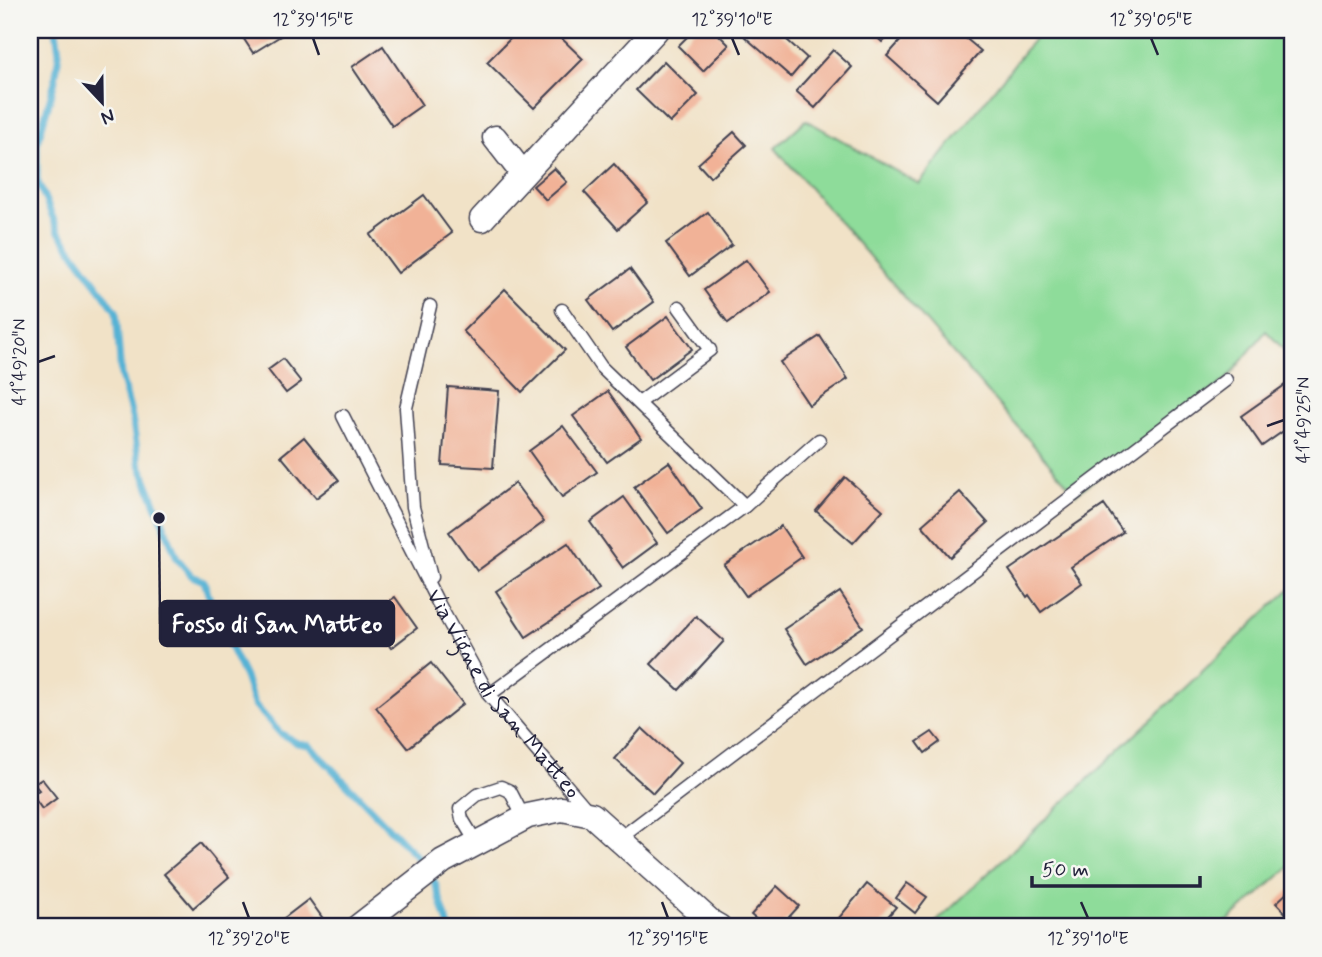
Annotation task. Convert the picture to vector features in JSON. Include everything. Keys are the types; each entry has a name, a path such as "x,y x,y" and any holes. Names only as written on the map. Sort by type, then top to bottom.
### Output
{"street":[{"path":"482,219 656,30"},
{"path":"495,138 523,174"},
{"path":"358,927 443,861 524,818 562,809 592,815"},
{"name":"Via Vigne di San Matteo","path":"592,815 719,927"}],"lane":[{"path":"430,306 406,408 413,507 436,599"},
{"path":"639,403 710,350 678,307"},
{"path":"562,310 601,366 745,506"},
{"path":"619,839 1226,380"},
{"name":"Via Vigne di San Matteo","path":"343,415 436,599 489,695 592,815"},
{"path":"489,695 745,506 819,440"},
{"path":"476,842 462,818 460,809 477,795 501,786 510,791 524,818"}],"green space":[{"path":"1041,30 1292,30 1292,358 1266,331 1226,380 1076,494 775,148 806,120 919,184"},
{"path":"1292,587 1292,865 1221,927 931,927"}],"building":[{"path":"238,30 290,30 253,53"},
{"path":"519,30 553,30 583,59 534,108 487,62"},
{"path":"694,30 714,30 729,45 703,71 678,46"},
{"path":"752,30 776,30 807,58 791,77 745,37"},
{"path":"869,30 893,30 882,42"},
{"path":"910,30 956,30 981,51 937,101 887,56"},
{"path":"383,46 422,105 392,126 352,67"},
{"path":"833,50 852,67 815,108 796,91"},
{"path":"664,61 698,95 670,123 636,90"},
{"path":"734,132 746,145 710,177 698,164"},
{"path":"614,164 648,202 618,229 584,192"},
{"path":"554,168 567,182 546,200 533,186"},
{"path":"424,195 452,233 398,273 370,235"},
{"path":"708,212 732,245 690,276 666,243"},
{"path":"746,260 770,292 728,323 704,290"},
{"path":"630,269 654,302 612,332 588,300"},
{"path":"505,289 565,350 522,392 463,331"},
{"path":"668,316 692,349 650,380 626,347"},
{"path":"820,336 848,379 809,405 780,362"},
{"path":"283,359 301,382 286,393 268,370"},
{"path":"1285,385 1292,395 1292,425 1262,446 1241,416"},
{"path":"448,387 499,391 493,468 442,465"},
{"path":"608,391 641,438 607,462 573,416"},
{"path":"563,426 597,472 562,497 529,451"},
{"path":"304,437 339,480 316,498 281,456"},
{"path":"669,462 702,509 668,533 634,487"},
{"path":"845,477 883,510 853,543 816,511"},
{"path":"515,483 544,522 477,571 449,532"},
{"path":"960,492 988,523 950,557 922,525"},
{"path":"624,497 657,543 623,568 590,522"},
{"path":"1104,505 1123,532 1071,567 1082,583 1041,612 1009,570"},
{"path":"781,526 802,557 746,596 724,565"},
{"path":"568,543 599,589 526,637 496,591"},
{"path":"840,592 863,627 807,664 784,629"},
{"path":"395,597 417,628 391,648 367,617"},
{"path":"696,616 724,641 679,690 651,664"},
{"path":"431,663 463,704 408,748 376,707"},
{"path":"642,728 680,763 653,793 615,759"},
{"path":"932,732 940,742 925,753 917,742"},
{"path":"42,779 57,798 42,809 32,795 39,790 34,784"},
{"path":"201,843 229,877 193,908 164,874"},
{"path":"907,883 927,897 915,913 896,898"},
{"path":"867,884 896,907 879,927 848,927 838,919"},
{"path":"777,886 799,906 780,927 765,927 751,915"},
{"path":"1292,888 1292,920 1276,903"},
{"path":"309,899 329,927 283,927 279,922"}],"waterway":[{"path":"56,30 59,53 55,81 37,144 37,180 59,232 116,311 121,376 132,417 139,462 177,558 192,576 204,581 216,618 245,677 254,704 280,733 297,743 309,745 419,859 435,883 449,927"}],"place":[{"name":"Fosso di San Matteo","path":"159,518"}]}
